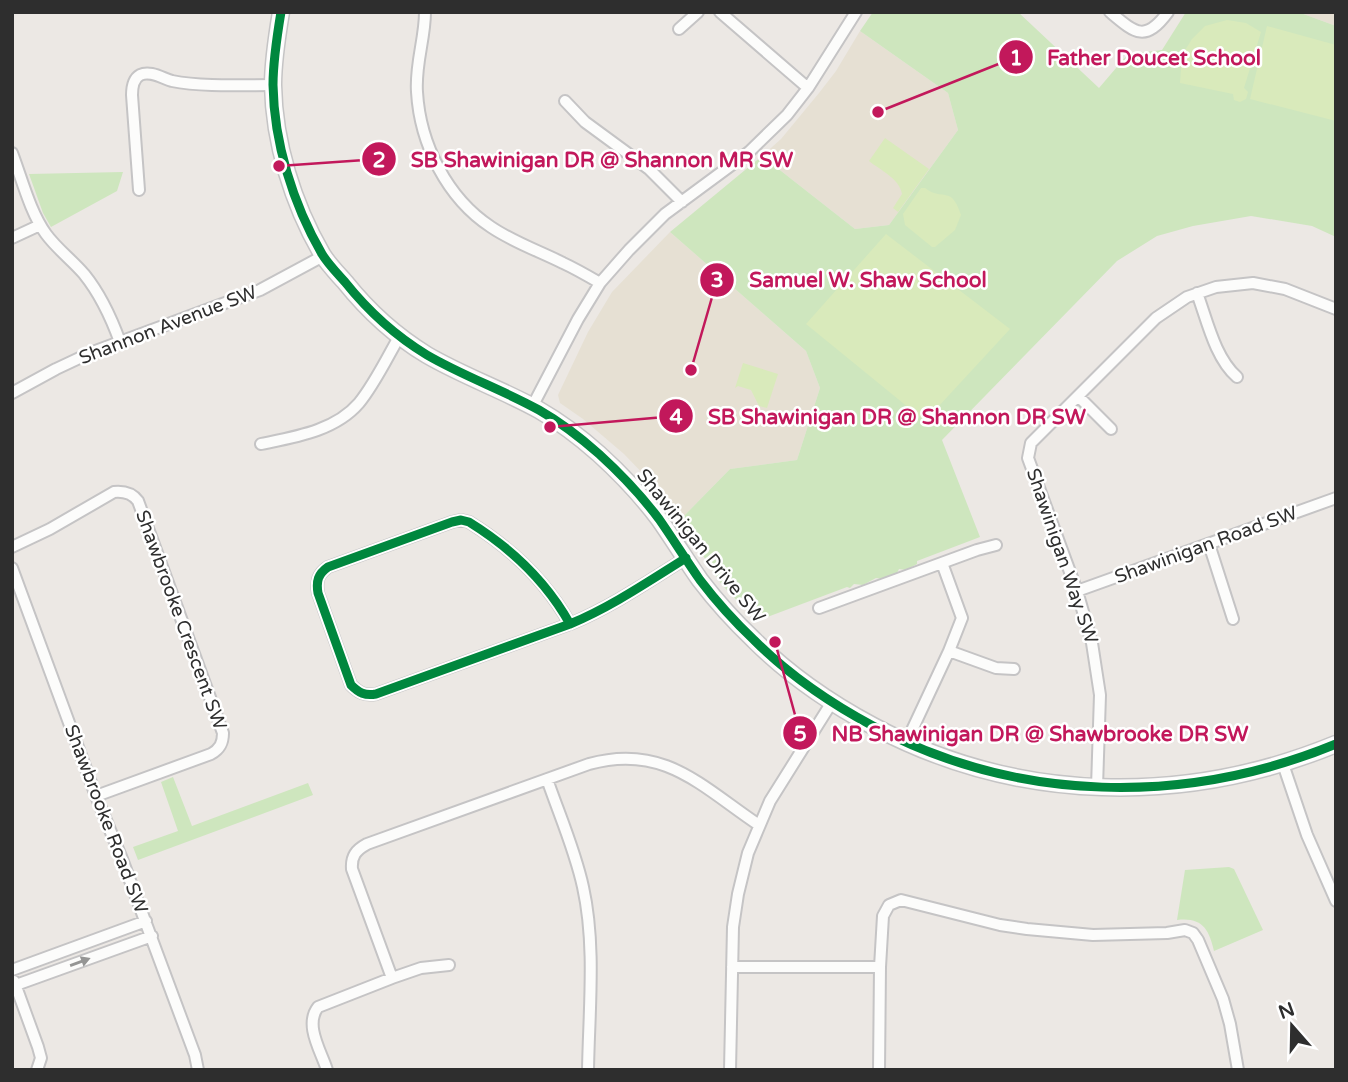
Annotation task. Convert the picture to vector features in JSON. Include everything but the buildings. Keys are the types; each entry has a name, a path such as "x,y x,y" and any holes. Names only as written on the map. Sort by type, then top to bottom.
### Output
{"street":[{"name":"Shawinigan Drive SW","path":"281,12 276,38 273,85 278,135 296,199 323,256 361,302 399,337 454,370 544,413 597,452 646,503 710,593 757,643 806,684 832,702 906,743 962,764 1037,781 1097,787 1173,786 1255,772 1336,744"},
{"path":"425,12 416,69 418,104 426,141 449,186 463,203 491,227 600,283"},
{"path":"680,29 698,12"},
{"path":"720,12 808,88"},
{"path":"532,407 578,318 600,283 665,214 749,152 787,115 808,88 856,12"},
{"path":"1110,12 1129,28 1143,32 1156,27 1168,12"},
{"path":"139,190 132,95 134,81 138,77 152,74 173,81 273,85"},
{"path":"565,101 585,122 649,169 682,202"},
{"path":"12,153 40,225 96,290 106,305 120,342"},
{"path":"12,238 40,225"},
{"name":"Shannon Avenue SW","path":"12,393 55,369 120,342 260,290 323,256"},
{"name":"Shawinigan Way SW","path":"1097,787 1100,695 1092,643 1077,591 1030,463 1028,453 1035,439 1156,318 1178,302 1197,293 1228,285 1261,284 1285,289 1336,309"},
{"path":"1197,293 1218,351 1230,372 1237,377"},
{"path":"261,444 317,430 353,409 362,400 399,337"},
{"path":"1078,396 1111,429"},
{"name":"Shawbrooke Crescent SW","path":"12,547 50,529 114,492 134,496 223,733 222,743 218,750 211,754 96,796"},
{"name":"Shawinigan Road SW","path":"1077,591 1336,498"},
{"path":"570,624 541,581 512,552 469,522 461,520 328,567 318,577 316,585 351,685 361,693 369,695 570,624 623,597 686,558"},
{"path":"1209,544 1233,620"},
{"path":"819,608 996,545"},
{"path":"906,743 962,618 942,563"},
{"name":"Shawbrooke Road SW","path":"12,568 96,796 152,936 198,1070"},
{"path":"948,651 996,668 1014,669"},
{"path":"730,1070 733,927 748,853 777,790 832,702"},
{"path":"392,978 352,869 353,856 367,844 547,779 600,761 618,758 667,765 690,776 759,825"},
{"path":"1283,764 1307,835 1336,901"},
{"path":"547,779 577,865 586,907 590,947 588,1070"},
{"path":"879,1070 883,916 889,905 901,900 1000,925 1057,933 1093,935 1189,931 1198,940 1223,999 1238,1070"},
{"path":"12,970 146,921"},
{"path":"37,1070 41,1058 14,980 152,936"},
{"path":"327,1070 312,1027 314,1012 322,1004 421,968 449,965"},
{"path":"732,967 880,967"}],"shaded area":[{"path":"1298,12 1336,12 1336,26"},
{"path":"860,31 948,93 958,130 889,225 855,229 762,156 781,139 819,93"},
{"path":"670,232 806,351 820,388 797,460 730,469 680,520 650,481 624,454 560,403 558,395 588,332 612,292"}],"green space":[{"path":"873,12 1018,12 1099,88 1128,54 1162,50 1186,12 1298,12 1336,26 1336,237 1312,226 1251,216 1193,226 1157,236 1117,261 942,440 980,537 917,561 917,564 906,570 899,569 897,573 882,579 876,578 863,585 854,584 850,588 757,621 722,585 680,520 730,469 797,460 820,388 806,351 670,232 762,156 855,229 889,225 958,130 948,93 860,31"},
{"path":"1227,20 1246,23 1261,32 1244,88 1248,92 1246,99 1240,102 1234,100 1233,94 1180,83 1182,55 1192,39 1205,26"},
{"path":"1267,26 1336,45 1336,121 1250,99"},
{"path":"885,138 929,169 898,212 893,208 902,194 898,184 869,161"},
{"path":"123,172 117,191 51,227 29,174"},
{"path":"921,188 950,197 961,215 955,230 935,247 905,225 903,214"},
{"path":"886,234 1010,329 925,421 806,324"},
{"path":"743,363 778,374 767,408 759,406 751,390 738,386 735,388"},
{"path":"173,777 192,826 308,783 313,795 138,860 133,847 178,831 161,782"},
{"path":"1229,867 1234,869 1263,930 1214,951 1210,936 1203,926 1193,920 1177,920 1185,870"}],"cycle path":[{"path":"281,12 273,76 274,107 281,151 302,215 327,261 373,313 404,339 441,363 539,410 570,430 599,454 652,510 700,580 726,611 767,653 810,688 873,726 928,751 985,770 1043,782 1102,787 1161,786 1220,778 1279,764 1336,744"},
{"path":"570,624 539,580 513,554 469,522 461,520 328,567 318,581 318,593 351,685 362,693 372,695 570,624 615,602 686,558"}],"place":[{"name":"Father Doucet School","path":"878,112"},
{"name":"SB Shawinigan DR @ Shannon MR SW","path":"279,166"},
{"name":"Samuel W. Shaw School","path":"691,370"},
{"name":"SB Shawinigan DR @ Shannon DR SW","path":"550,427"},
{"name":"NB Shawinigan DR @ Shawbrooke DR SW","path":"775,642"}]}
